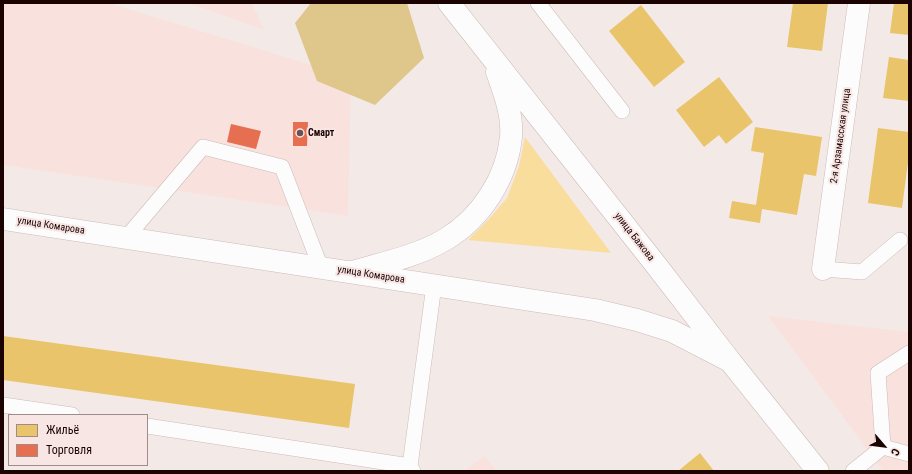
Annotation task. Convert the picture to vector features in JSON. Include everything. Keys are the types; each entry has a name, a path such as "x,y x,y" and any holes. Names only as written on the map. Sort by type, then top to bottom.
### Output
{"main road":[{"name":"улица Бажова","path":"449,3 818,471"},
{"name":"2-я Арзамасская улица","path":"823,269 859,3"},
{"path":"352,272 407,256 446,239 463,227 477,213 490,196 508,156 511,136 510,114 492,57"},
{"name":"улица Комарова","path":"3,219 595,310 630,318 672,331 730,361"}],"lane":[{"path":"538,3 622,111"},
{"path":"126,238 203,147 282,167 321,268"},
{"path":"823,269 862,272 900,240"},
{"path":"148,426 412,468 434,285"},
{"path":"883,447 878,373 909,353"},
{"path":"3,404 66,414"},
{"path":"883,447 909,454"},
{"path":"853,471 883,447"}],"shaded area":[{"path":"3,3 109,3 351,77 348,216 3,165"},
{"path":"184,3 252,3 264,30 203,8"},
{"path":"311,3 407,3 424,58 375,105 317,81 295,23"},
{"path":"525,137 611,253 468,240 507,198 519,166"},
{"path":"768,316 909,332 909,471 883,471"},
{"path":"485,456 497,471 464,471"}],"building: Жильё":[{"path":"793,3 828,3 822,51 787,47"},
{"path":"894,3 909,3 909,35 890,33"},
{"path":"641,5 685,62 654,87 609,31"},
{"path":"889,57 909,60 909,101 883,98"},
{"path":"719,77 753,122 726,144 719,135 704,147 676,110"},
{"path":"755,127 822,137 816,176 804,174 797,215 762,209 760,223 729,218 732,201 756,205 764,153 751,151"},
{"path":"878,128 909,132 909,155 902,208 868,203"},
{"path":"3,336 355,384 349,428 3,380"},
{"path":"700,453 714,471 678,471"}],"building: Торговля":[{"path":"293,122 308,122 307,146 293,146"},
{"path":"231,124 261,131 256,149 227,142"}],"place":[{"name":"Смарт","path":"300,133"}]}
